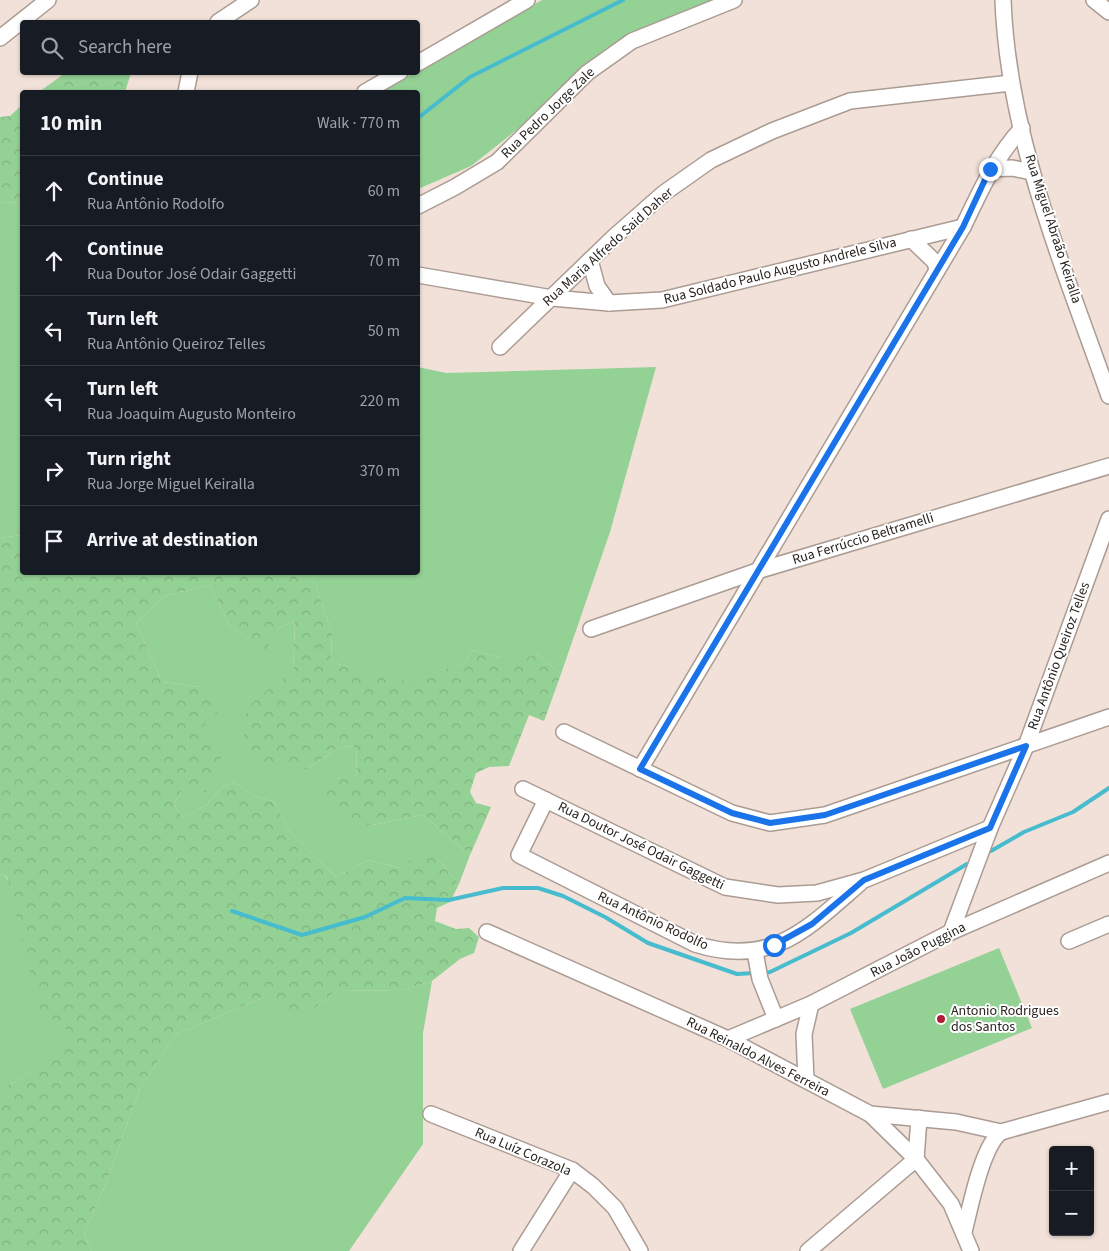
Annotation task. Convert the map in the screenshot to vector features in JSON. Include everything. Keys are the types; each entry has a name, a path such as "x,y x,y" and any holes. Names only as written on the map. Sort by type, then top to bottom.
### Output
{"street":[{"path":"23,20 48,0"},
{"path":"221,20 251,0"},
{"path":"420,62 527,0"},
{"name":"Rua Pedro Jorge Zale","path":"420,205 455,188 497,162 587,72 632,42 734,0"},
{"name":"Rua Miguel Abraão Keiralla","path":"1003,0 1005,40 1011,83 1032,172 1109,396"},
{"path":"1094,0 1109,12"},
{"path":"0,38 20,22"},
{"path":"186,90 189,75"},
{"path":"368,90 395,75"},
{"name":"Rua Maria Alfredo Said Daher","path":"500,347 590,260 664,193 711,160 772,131 850,101 1011,83"},
{"path":"640,769 963,227 990,169 1003,149 1022,128"},
{"path":"990,169 1012,168 1032,172"},
{"name":"Rua Soldado Paulo Augusto Andrele Silva","path":"420,276 552,298 609,303 662,300 963,227"},
{"path":"911,239 935,262 937,270"},
{"path":"590,260 597,286 609,303"},
{"name":"Rua Ferrúccio Beltramelli","path":"591,629 757,571 1109,466"},
{"name":"Rua Antônio Queiroz Telles","path":"951,932 990,828 1026,746 1109,519"},
{"path":"564,732 732,813 770,823 825,815 1109,717"},
{"name":"Rua Doutor José Odair Gaggetti","path":"522,789 725,887 778,895 817,893 864,880 990,828"},
{"name":"Rua Antônio Rodolfo","path":"546,800 519,855 695,944 719,951 755,952 774,945 812,924 864,880"},
{"name":"Rua João Puggina","path":"728,1039 811,1004 951,932 1109,863"},
{"path":"1070,941 1109,924"},
{"name":"Rua Reinaldo Alves Ferreira","path":"487,932 728,1039 870,1114 916,1159 951,1204 971,1251"},
{"path":"755,952 760,979 776,1019"},
{"path":"806,1080 803,1049 811,1004"},
{"path":"964,1232 972,1196 993,1138 1001,1132 1109,1102"},
{"name":"Rua Luíz Corazola","path":"431,1114 572,1170 594,1186 615,1208 640,1251"},
{"path":"870,1114 956,1122 1001,1132"},
{"path":"808,1251 916,1159 919,1118"},
{"path":"521,1251 572,1170"},
{"path":"951,1204 972,1196"}],"green space":[{"path":"542,0 718,0 654,28 543,109 471,166 420,188 420,90 384,90 410,75 420,75 420,69"},
{"path":"62,75 130,75 126,90 42,90"},
{"path":"20,107 20,203 0,202 0,117 10,116"},
{"path":"0,202 20,203 20,535 0,538"},
{"path":"420,367 446,373 656,367 610,532 561,674 537,654 510,664 498,657 471,650 466,662 410,683 331,662 332,634 313,575 420,575"},
{"path":"20,535 20,575 313,575 332,634 331,662 410,682 466,662 471,650 498,657 510,663 537,654 561,674 544,721 529,715 509,766 489,767 476,773 470,792 476,803 491,807 470,855 423,815 367,826 320,801 324,783 336,777 357,780 356,747 341,746 307,769 272,768 246,753 244,726 247,711 262,694 293,673 295,620 278,629 265,651 229,625 210,585 164,596 136,623 162,682 202,687 219,711 198,731 222,751 219,773 206,792 183,788 174,804 183,818 207,805 222,787 234,782 255,796 275,802 288,830 336,877 368,860 400,868 419,854 437,858 459,884 450,902 437,908 435,921 456,929 469,928 479,937 474,953 460,959 432,981 403,990 336,991 314,1009 282,1012 265,997 176,1034 140,1088 106,1183 84,1234 92,1251 0,1251 0,1088 17,1081 78,1038 39,1009 7,877 0,874 0,538"},
{"path":"210,585 229,625 264,650 278,629 295,620 293,674 270,688 307,769 341,746 356,747 357,781 336,777 367,826 423,815 470,855 459,884 437,858 400,868 368,860 336,877 288,830 275,802 255,796 234,782 222,787 207,805 183,818 174,804 183,788 222,751 197,731 202,687 162,682 136,623 164,596"},
{"path":"0,874 6,877 79,1038 17,1081 0,1088"},
{"name":"Antonio Rodrigues dos Santos","path":"999,948 1032,1028 883,1089 850,1009"},
{"path":"432,981 423,1033 423,1144 349,1251 92,1251 84,1234 106,1183 140,1088 176,1034 265,997 314,1009 336,991 403,990"}],"waterway":[{"path":"420,116 470,77 623,0"},
{"path":"991,851 1024,832 1073,812 1109,788"},
{"path":"763,973 770,972 851,933 967,864"},
{"path":"232,911 302,935 365,917 405,898 449,900 503,888 538,888 563,896 605,917 648,943 737,974 756,973"}],"place":[{"name":"Antonio Rodrigues dos Santos","path":"941,1019"}],"route":[{"path":"774,945 812,924 864,880 990,828 1026,746 825,815 770,823 732,813 640,769 963,227 990,169"}]}
